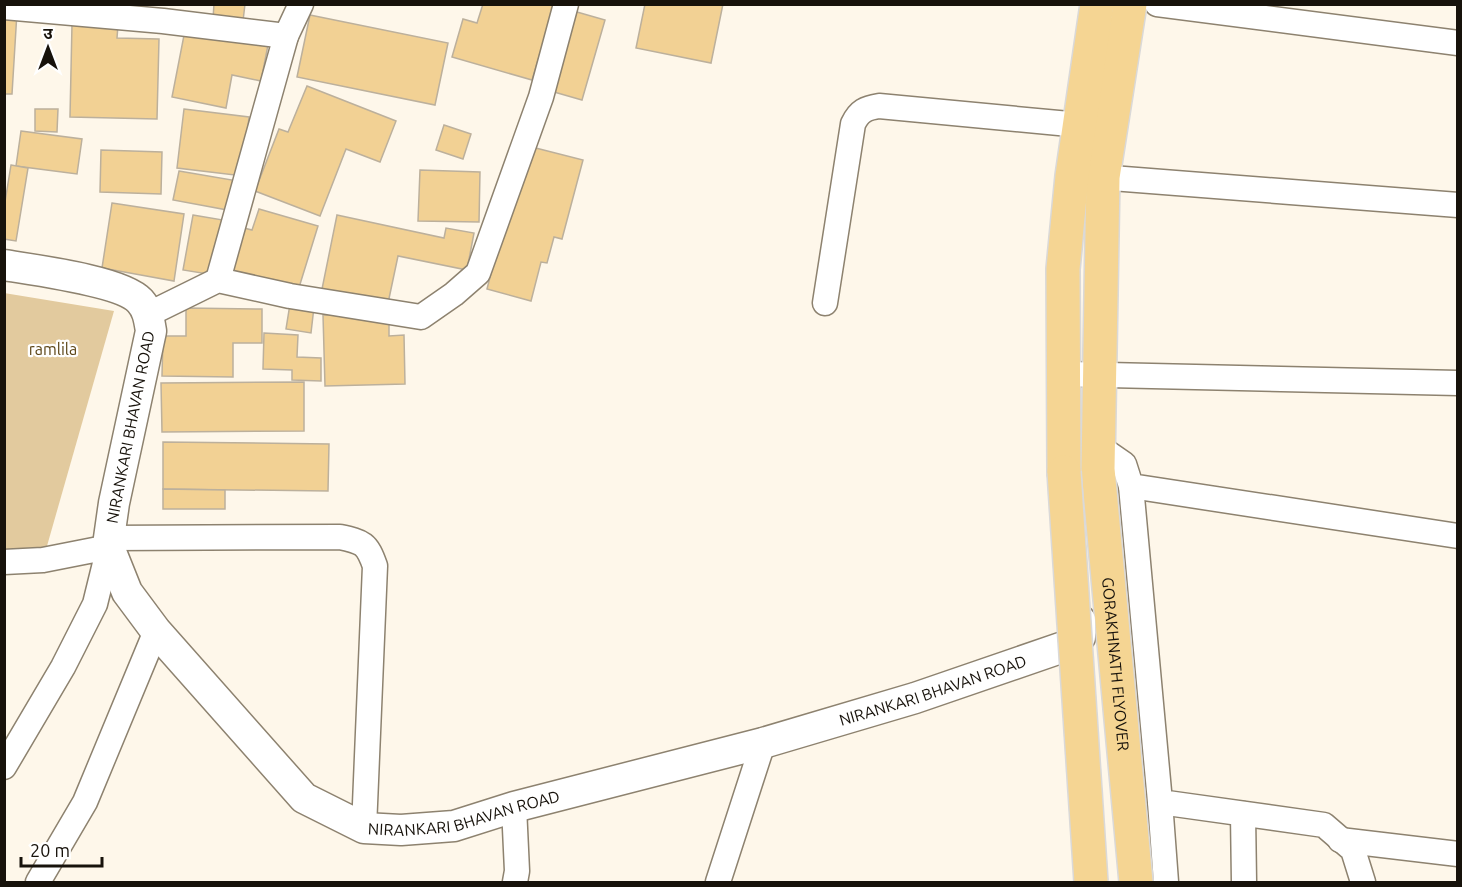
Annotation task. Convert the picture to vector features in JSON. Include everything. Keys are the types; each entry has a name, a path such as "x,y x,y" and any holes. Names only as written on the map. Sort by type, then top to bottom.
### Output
{"main road":[{"path":"1087,177 1080,125 1097,4"},
{"path":"1091,882 1062,432 1063,269 1130,4"},
{"name":"GORAKHNATH FLYOVER","path":"1087,177 1100,376 1098,457 1136,882"}],"street":[{"path":"218,280 286,36 301,4"},
{"path":"149,314 218,280 290,296 421,317 454,294 478,273 541,97 566,4"},
{"path":"1157,4 1458,43"},
{"path":"4,7 163,21 286,36"},
{"path":"825,303 853,124 858,114 867,108 879,106 1080,125"},
{"path":"1087,177 1458,205"},
{"name":"NIRANKARI BHAVAN ROAD","path":"4,265 112,285 139,300 149,314 151,331 114,503 109,542 127,592 156,631 304,798 364,828 401,830 454,826 514,807 763,743 915,698 1075,643 1080,637 1081,627 1072,471 1075,460 1083,452 1098,457"},
{"path":"1064,374 1458,383"},
{"path":"1098,457 1124,464 1131,486 1166,882"},
{"path":"1131,486 1458,536"},
{"path":"4,562 43,560 109,542 340,537 360,541 369,550 375,566 364,828"},
{"path":"4,767 63,667 95,604 109,542"},
{"path":"38,882 85,802 156,631"},
{"path":"718,882 763,743"},
{"path":"1160,802 1324,825 1353,850 1363,882"},
{"path":"514,807 517,871 515,882"},
{"path":"1243,814 1244,882"},
{"path":"1340,840 1458,854"}],"green space":[{"name":"ramlila","path":"4,293 114,311 43,560 5,560"}],"building":[{"path":"214,4 245,4 243,21 213,19"},
{"path":"483,4 555,4 532,80 452,57 463,19 477,23"},
{"path":"645,4 723,4 711,63 636,48"},
{"path":"570,10 605,20 582,100 547,90"},
{"path":"4,11 17,12 12,94 4,94"},
{"path":"310,15 448,43 435,105 297,77"},
{"path":"72,24 118,25 117,38 159,39 157,119 70,117"},
{"path":"185,30 268,45 261,81 232,75 226,108 172,97"},
{"path":"307,86 396,121 380,162 346,149 320,216 255,191 279,129 288,132"},
{"path":"35,109 58,109 57,132 35,131"},
{"path":"184,109 249,117 243,176 177,168"},
{"path":"444,125 471,134 463,159 436,150"},
{"path":"21,131 82,139 77,174 16,166"},
{"path":"524,145 583,160 562,239 554,237 547,263 541,262 531,301 487,289"},
{"path":"101,150 162,152 161,194 100,192"},
{"path":"11,165 28,168 16,241 4,239 4,208"},
{"path":"420,170 480,172 479,222 418,221"},
{"path":"179,171 238,181 233,211 173,200"},
{"path":"112,203 184,214 174,281 102,268"},
{"path":"259,209 318,226 297,294 227,272 240,227 252,230"},
{"path":"193,215 223,220 214,275 183,270"},
{"path":"337,215 444,238 446,228 474,233 467,270 398,256 387,308 321,294"},
{"path":"290,304 314,307 311,333 286,329"},
{"path":"186,308 262,309 262,343 233,343 233,377 162,376 163,336 186,336"},
{"path":"389,313 389,336 404,335 405,384 325,386 323,315"},
{"path":"264,333 298,335 297,357 321,358 321,381 292,380 292,370 263,369"},
{"path":"304,382 304,431 162,432 161,383"},
{"path":"163,442 329,444 328,491 163,489"},
{"path":"163,489 225,490 225,509 163,509"}]}
